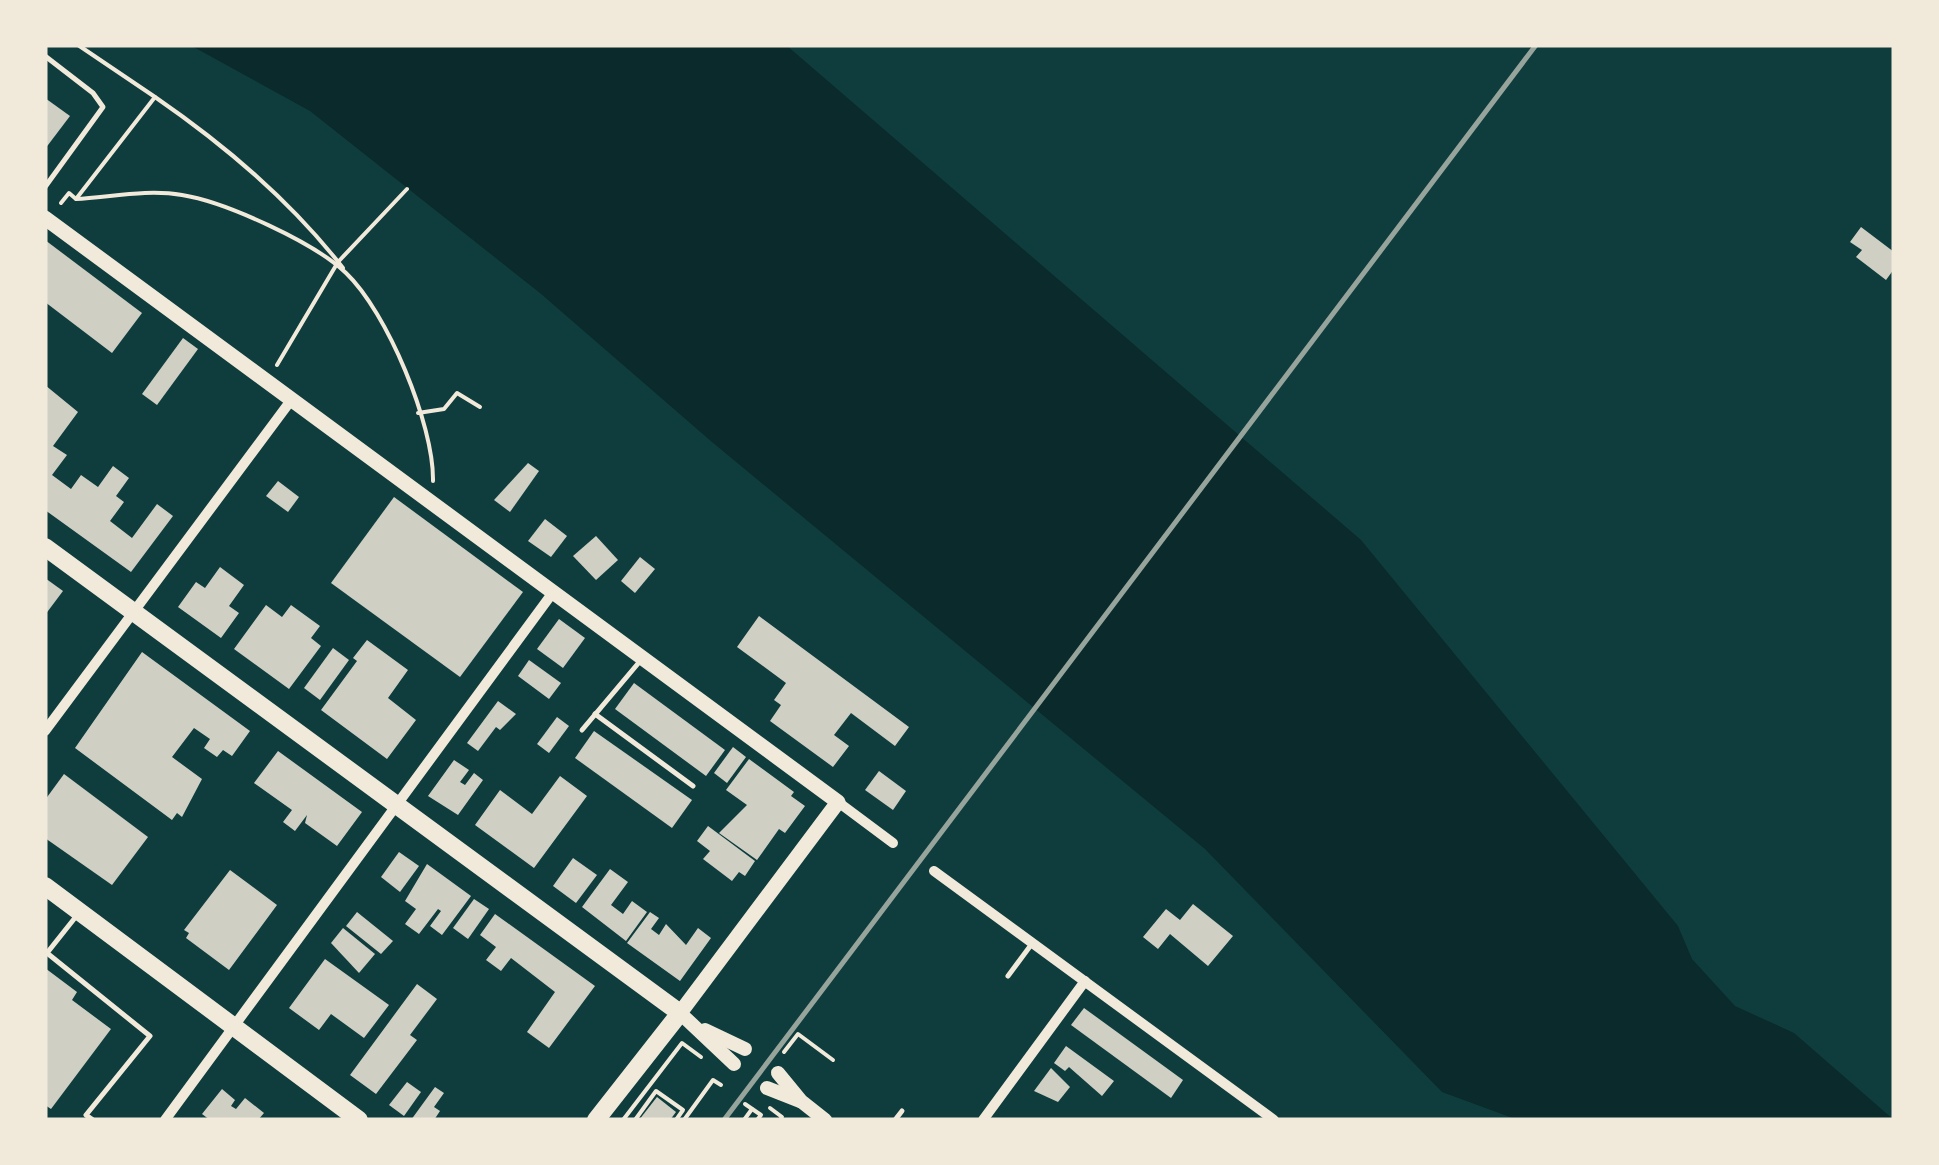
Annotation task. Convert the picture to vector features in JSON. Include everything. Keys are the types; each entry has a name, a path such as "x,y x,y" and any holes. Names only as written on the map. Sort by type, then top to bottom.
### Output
{"main road":[{"path":"45,218 838,802 596,1120"},
{"path":"45,547 680,1014"},
{"path":"48,894 79,912 359,1120"}],"street":[{"path":"45,732 292,399"},
{"path":"165,1120 554,591"},
{"path":"838,802 893,842"},
{"path":"934,872 1274,1120"},
{"path":"983,1120 1085,981"},
{"path":"680,1014 744,1049"},
{"path":"696,1025 734,1064"},
{"path":"778,1073 805,1110"},
{"path":"763,1094 825,1120"}],"lane":[{"path":"45,56 94,93 102,107 45,187"},
{"path":"582,730 642,658"},
{"path":"595,714 693,786"},
{"path":"79,912 48,952 150,1036 86,1114 93,1120"},
{"path":"1008,976 1033,943"},
{"path":"895,1120 902,1111"}],"path":[{"path":"78,45 155,97 260,178 346,273 406,372 433,481"},
{"path":"76,200 155,97"},
{"path":"277,365 336,264 407,189"},
{"path":"60,203 69,194 76,200 134,193 181,195 226,206 266,223 336,264"},
{"path":"418,413 444,409 457,393 480,407"},
{"path":"784,1052 798,1034 833,1060"},
{"path":"623,1120 682,1043 711,1064"},
{"path":"684,1120 714,1080 721,1086"},
{"path":"635,1120 656,1092 683,1110 676,1120"},
{"path":"763,1094 782,1116 780,1120"},
{"path":"744,1104 760,1115 757,1120"},
{"path":"744,1120 752,1109"}],"water":[{"path":"190,45 786,45 1361,540 1678,926 1692,959 1735,1006 1794,1033 1894,1120 1518,1120 1442,1092 1205,849 712,442 540,293 310,111"}],"building":[{"path":"45,98 70,116 45,149"},
{"path":"1861,227 1894,252 1894,269 1886,280 1856,257 1862,250 1850,242"},
{"path":"45,240 142,313 112,353 45,302"},
{"path":"183,338 198,349 157,405 142,394"},
{"path":"45,385 78,412 53,446 67,455 52,475 71,489 81,475 98,487 113,466 129,478 116,496 124,502 110,521 132,538 157,504 173,516 131,572 45,510"},
{"path":"528,463 539,471 510,512 494,500"},
{"path":"278,481 299,497 288,512 266,496"},
{"path":"394,497 523,592 460,677 331,583"},
{"path":"545,519 567,536 551,557 528,541"},
{"path":"596,536 618,560 596,580 573,556"},
{"path":"640,557 655,569 635,593 621,581"},
{"path":"220,567 244,585 229,606 239,613 221,638 178,607 196,582 205,588"},
{"path":"45,578 63,591 45,615"},
{"path":"266,605 282,617 291,605 320,626 311,638 321,646 289,689 234,649"},
{"path":"759,616 909,727 895,746 851,713 834,735 849,746 833,767 770,721 781,705 774,700 786,683 737,647"},
{"path":"559,619 585,638 563,668 537,649"},
{"path":"367,640 408,670 388,698 416,720 387,759 321,710 357,661 353,658"},
{"path":"333,648 349,660 320,700 304,688"},
{"path":"142,652 250,731 232,756 223,750 217,757 204,748 210,739 194,728 172,757 202,779 182,817 177,813 172,820 75,748"},
{"path":"529,660 561,683 549,699 518,676"},
{"path":"634,683 725,750 706,776 615,709"},
{"path":"498,701 516,714 500,730 496,727 478,751 467,743"},
{"path":"557,717 569,726 549,753 537,744"},
{"path":"594,731 692,800 672,828 575,758"},
{"path":"733,747 746,757 727,783 714,773"},
{"path":"278,751 362,812 337,846 305,823 307,815 295,831 283,822 292,810 254,783"},
{"path":"749,759 794,792 791,796 805,806 785,833 779,829 757,860 719,833 747,805 726,790"},
{"path":"454,760 469,770 460,782 465,785 474,773 483,780 458,815 428,796"},
{"path":"879,771 906,791 893,810 865,790"},
{"path":"64,774 148,837 112,885 45,838 45,800"},
{"path":"560,776 587,796 534,868 475,825 500,790 532,814"},
{"path":"708,826 755,861 745,876 739,872 732,881 703,859 710,851 697,841"},
{"path":"399,852 419,866 400,892 381,877"},
{"path":"573,858 597,875 576,903 553,886"},
{"path":"427,864 471,896 442,935 430,926 441,911 438,909 419,934 405,924 416,909 405,901"},
{"path":"610,869 628,882 611,905 623,914 632,901 647,912 626,941 582,907"},
{"path":"230,870 277,905 229,970 186,938 189,933 184,930"},
{"path":"474,899 489,909 468,939 453,928"},
{"path":"1193,904 1233,936 1208,966 1170,934 1158,949 1143,937 1166,909 1180,920"},
{"path":"357,912 393,941 381,954 346,926"},
{"path":"650,912 659,918 651,929 659,935 666,924 686,945 698,928 711,938 680,981 627,943"},
{"path":"495,914 595,986 549,1048 527,1032 555,992 511,958 501,971 486,960 496,947 480,935"},
{"path":"343,928 375,954 359,973 331,943"},
{"path":"325,959 389,1005 364,1038 331,1014 319,1030 289,1008"},
{"path":"45,968 77,992 72,1000 111,1029 51,1109 45,1105"},
{"path":"417,984 437,999 410,1035 417,1040 376,1094 350,1075"},
{"path":"1084,1008 1183,1080 1171,1098 1071,1025"},
{"path":"1066,1046 1114,1081 1102,1096 1069,1067 1065,1071 1054,1063"},
{"path":"1051,1068 1070,1087 1058,1102 1034,1091"},
{"path":"407,1082 421,1092 404,1116 389,1105"},
{"path":"435,1087 444,1093 434,1107 440,1111 434,1120 411,1120"},
{"path":"222,1089 235,1100 231,1106 236,1109 245,1098 264,1113 258,1120 210,1120 202,1114"},
{"path":"657,1097 676,1112 670,1120 639,1120"}],"railway":[{"path":"724,1120 1536,45"}]}
